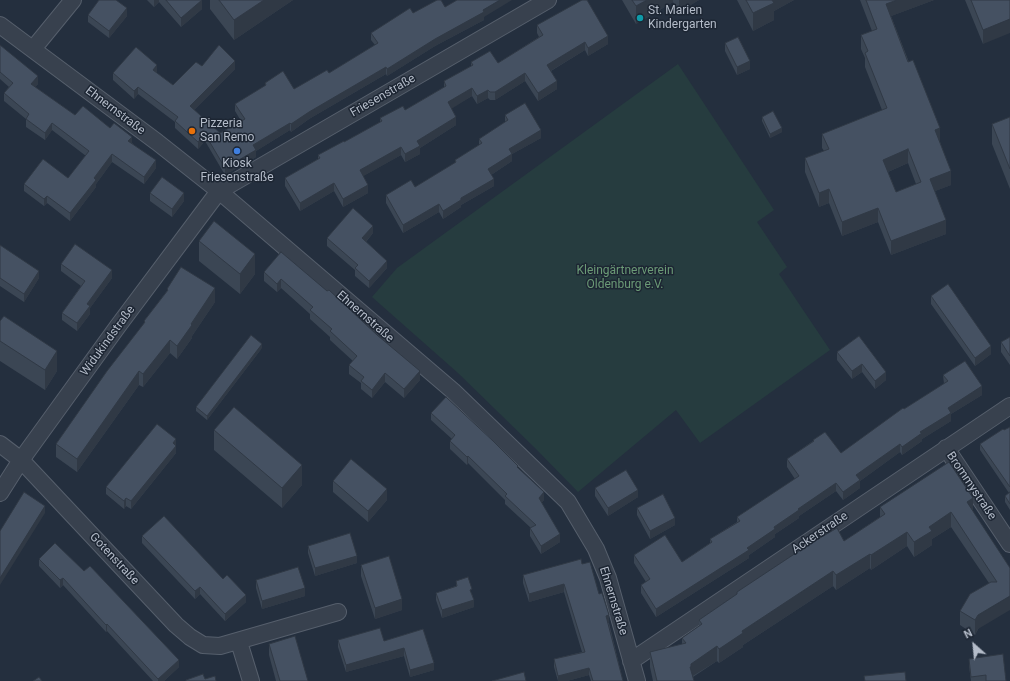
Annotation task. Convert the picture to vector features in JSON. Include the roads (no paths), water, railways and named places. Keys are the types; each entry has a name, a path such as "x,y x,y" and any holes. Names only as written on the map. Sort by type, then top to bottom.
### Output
{"street":[{"path":"33,49 74,0"},
{"name":"Friesenstraße","path":"219,191 548,0"},
{"name":"Ehnernstraße","path":"0,25 157,142 219,191 453,391 568,502 596,549 608,578 637,681"},
{"name":"Widukindstraße","path":"0,492 21,460 118,326 219,191"},
{"name":"Ackerstraße","path":"631,661 1010,406"},
{"name":"Gotenstraße","path":"0,444 21,460 176,625 190,637 203,645 220,646 239,642 338,612"},
{"name":"Brommystraße","path":"946,448 1010,544"},
{"path":"239,642 251,681"}],"place":[{"name":"St. Marien Kindergarten","path":"640,18"},
{"name":"Pizzeria San Remo","path":"192,131"},
{"name":"Kiosk Friesenstraße","path":"237,151"}],"park label":[{"name":"Kleingärtnerverein Oldenburg e.V.","path":"625,278"}]}
